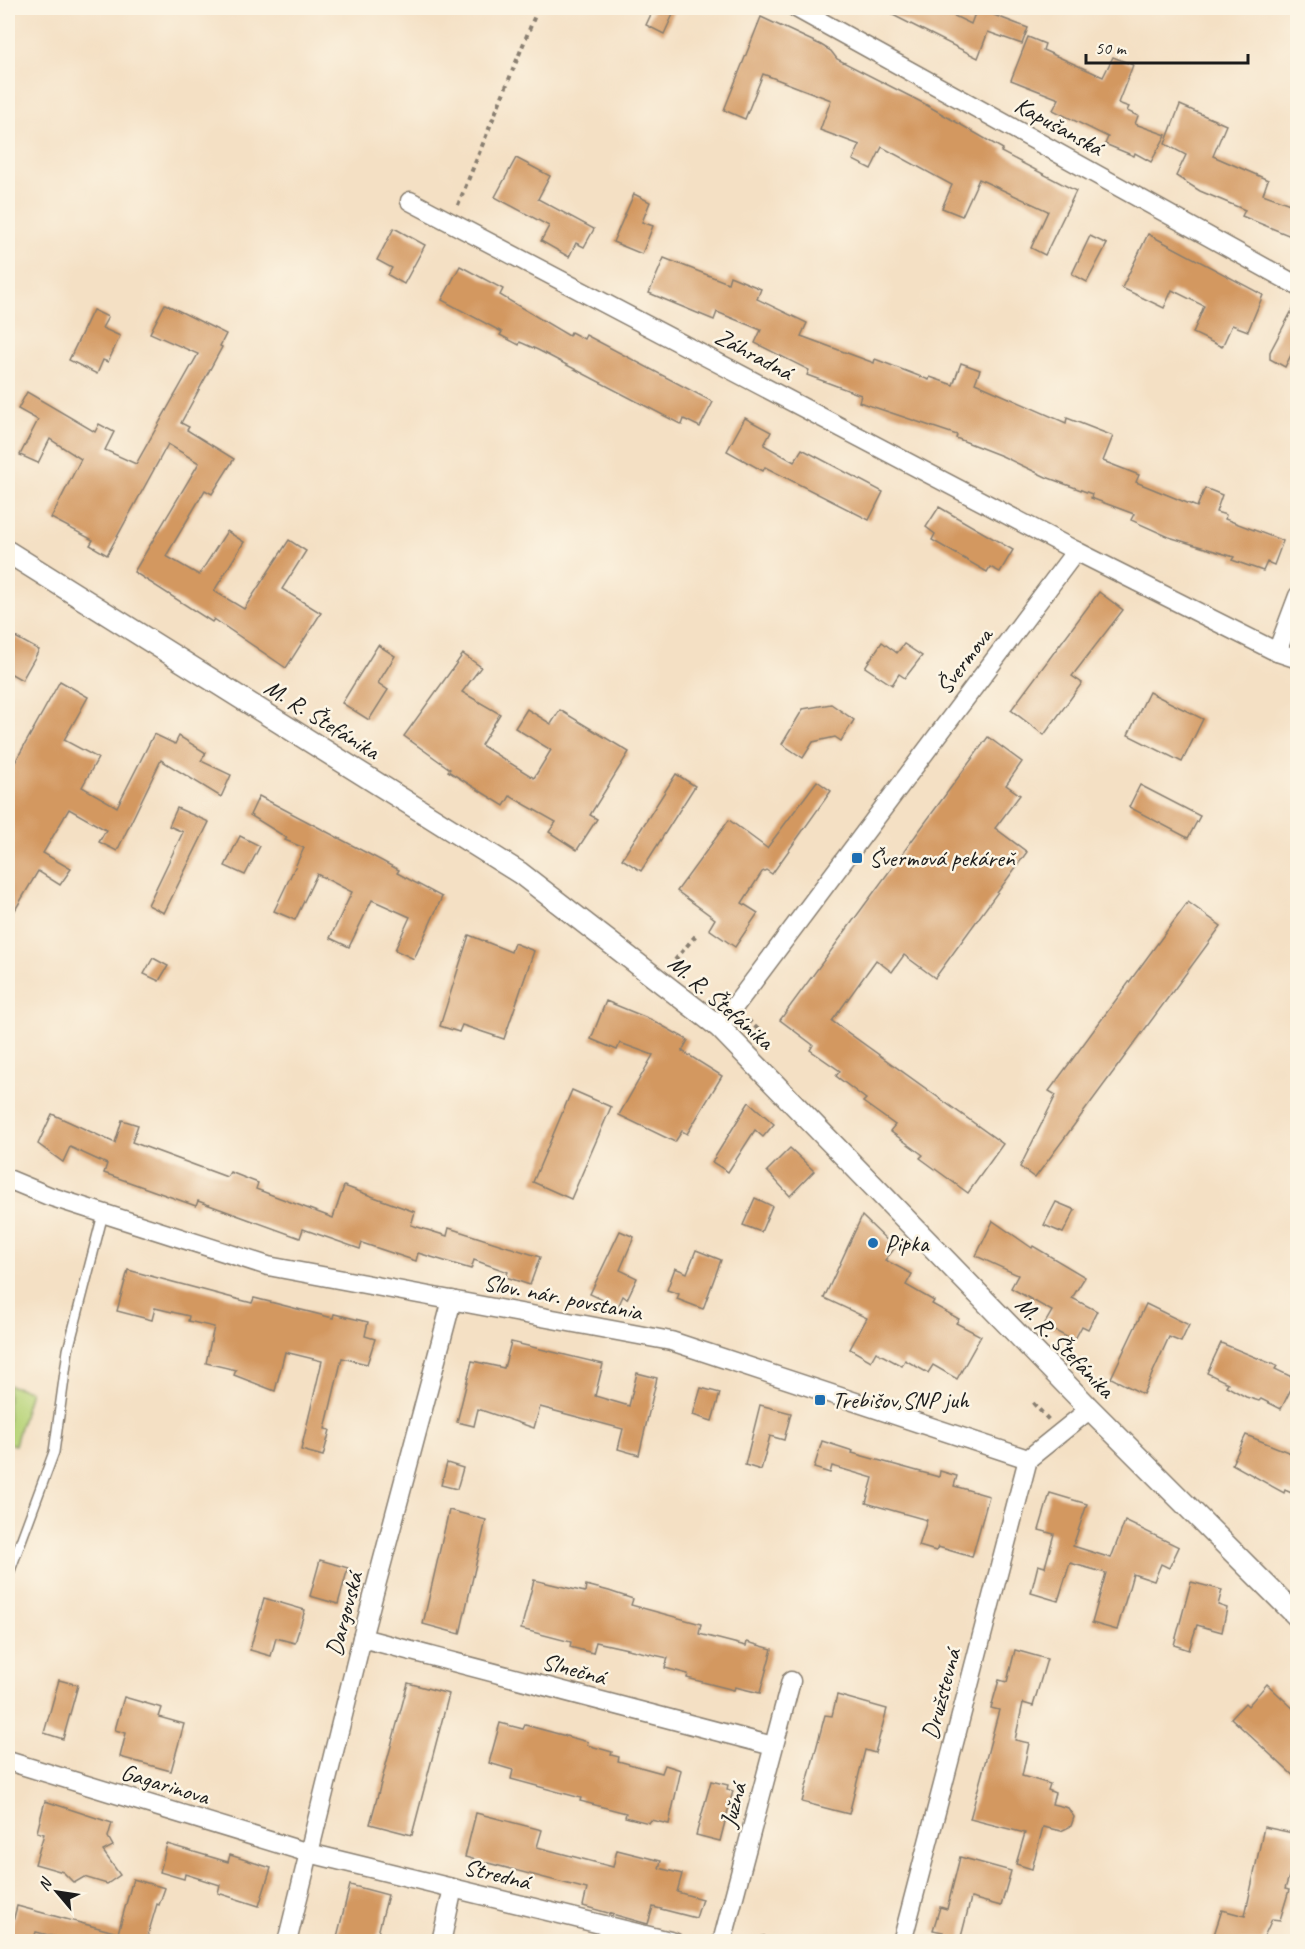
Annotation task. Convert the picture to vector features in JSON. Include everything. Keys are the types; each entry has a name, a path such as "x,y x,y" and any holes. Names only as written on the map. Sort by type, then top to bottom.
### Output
{"street":[{"name":"Kapušanská","path":"796,8 1298,286"},
{"name":"Záhradná","path":"410,201 1076,551"},
{"path":"1076,551 1277,652 1298,659"},
{"name":"Švermova","path":"719,1027 1076,551"},
{"name":"M. R. Štefánika","path":"8,552 520,873 719,1027 1089,1410 1298,1617"},
{"path":"1277,652 1298,596"},
{"name":"Slov. nár. povstania","path":"8,1179 104,1214 268,1266 671,1341 1028,1460"},
{"name":"Dargovská","path":"287,1941 362,1638 452,1300"},
{"path":"1028,1460 1089,1410"},
{"name":"Družstevná","path":"902,1941 1028,1460"},
{"name":"Slnečná","path":"362,1638 773,1746"},
{"name":"Južná","path":"722,1941 790,1681"},
{"name":"Gagarinova","path":"8,1761 309,1852"},
{"name":"Stredná","path":"309,1852 674,1941"},
{"path":"441,1941 453,1888"}],"lane":[{"path":"8,1576 54,1452 68,1350 104,1214"}],"path":[{"path":"451,222 538,8"},
{"path":"675,960 697,934"},
{"path":"752,1941 764,1937 779,1941"}],"green space":[{"path":"8,1385 30,1391 15,1445 8,1443"}],"building":[{"path":"654,8 676,8 664,34 646,25"},
{"path":"879,8 938,8 971,24 977,8 997,8 994,15 1028,28 1022,44 988,32 978,58"},
{"path":"761,17 821,45 831,51 837,59 923,103 1003,149 1001,152 1076,191 1045,255 1031,248 1048,211 979,179 962,216 942,208 952,185 882,147 871,169 853,160 860,145 820,130 831,100 763,74 745,119 724,110"},
{"path":"1028,37 1045,44 1043,50 1103,77 1113,57 1133,65 1118,103 1129,107 1127,111 1138,116 1135,124 1166,135 1151,162 1135,153 1134,156 1105,144 1108,137 1053,110 1059,99 1011,80"},
{"path":"1180,105 1226,125 1213,156 1268,180 1263,194 1298,207 1298,239 1242,216 1245,210 1200,191 1176,176 1186,155 1165,144"},
{"path":"516,158 550,176 538,199 594,229 584,247 576,243 569,257 541,241 549,226 495,197"},
{"path":"634,194 650,202 642,222 653,226 642,254 613,242"},
{"path":"394,228 425,245 404,284 388,275 392,268 377,260"},
{"path":"1148,234 1263,295 1248,331 1232,325 1222,347 1193,333 1204,306 1172,290 1164,308 1122,288"},
{"path":"1090,236 1107,244 1087,282 1072,274"},
{"path":"664,258 728,283 730,276 761,289 757,299 807,323 801,336 874,363 875,359 929,380 930,377 953,385 961,363 980,370 975,383 1066,423 1067,418 1113,436 1103,461 1139,475 1136,482 1197,507 1205,488 1222,495 1216,512 1226,515 1225,519 1283,541 1274,565 1267,562 1263,571 1232,560 1234,557 1169,537 1131,520 1134,514 1091,498 1092,494 956,438 957,435 859,402 861,395 807,375 809,370 755,343 761,330 717,312 714,320 649,293"},
{"path":"460,266 503,289 500,295 569,336 571,332 584,339 586,335 713,402 700,427 684,419 682,425 538,350 520,342 519,345 500,335 502,332 442,300"},
{"path":"1298,299 1298,341 1285,367 1270,359 1270,352"},
{"path":"165,304 226,334 220,346 222,347 181,423 189,427 187,430 234,459 212,494 205,490 166,556 199,575 227,531 244,542 214,591 244,609 289,540 306,551 282,589 321,613 286,668 214,619 212,622 134,572 199,463 168,444 107,555 90,545 93,540 51,518 81,459 50,439 38,463 20,455 38,420 18,409 27,392 95,432 99,424 114,432 105,450 136,464 198,354 150,333"},
{"path":"93,310 108,317 102,328 120,336 108,362 103,360 97,374 69,360"},
{"path":"745,418 771,432 764,445 794,462 802,449 883,492 869,520 765,467 763,471 727,451"},
{"path":"939,507 1013,550 1000,572 990,567 987,572 932,540 935,534 926,527"},
{"path":"1099,592 1123,610 1072,676 1082,683 1044,735 1011,710"},
{"path":"8,633 39,650 22,680 8,672"},
{"path":"882,642 897,653 904,644 922,656 905,678 899,674 892,685 865,667"},
{"path":"378,645 395,656 378,683 388,690 369,720 342,703"},
{"path":"463,654 481,667 462,692 500,714 481,745 534,778 551,750 515,728 527,709 551,724 560,710 629,752 590,815 597,819 577,850 549,832 556,822 510,796 504,806 448,771 450,769 404,736"},
{"path":"60,681 88,697 64,740 98,758 82,787 117,807 154,734 175,744 179,736 206,753 201,761 231,775 221,797 161,760 117,851 99,842 106,830 69,809 43,853 71,869 60,885 38,871 8,922 8,775"},
{"path":"1149,692 1203,719 1182,762 1128,735"},
{"path":"831,704 854,720 841,741 835,737 813,742 803,758 782,744 803,709"},
{"path":"988,737 1022,762 1006,785 1020,795 995,828 1027,852 935,978 904,955 892,972 876,960 832,1021 1003,1144 968,1193 920,1158 923,1155 890,1131 895,1125 863,1102 866,1099 836,1076 840,1071 810,1050 813,1045 780,1020"},
{"path":"676,774 695,786 641,871 622,859"},
{"path":"817,781 831,791 772,874 766,870 762,872 742,903 758,913 735,947 709,929 715,919 677,891 729,820 767,848"},
{"path":"1140,785 1200,816 1188,838 1129,807"},
{"path":"259,796 399,870 397,873 442,897 414,959 395,950 410,917 372,900 349,947 330,938 352,892 317,874 295,920 274,911 304,848 285,840 287,838 250,815"},
{"path":"177,808 209,822 164,913 148,905 183,832 169,826"},
{"path":"240,836 260,846 245,875 225,866"},
{"path":"1188,902 1221,926 1035,1178 1020,1167 1056,1095 1049,1091"},
{"path":"469,935 511,952 514,943 534,951 504,1039 462,1025 459,1032 440,1026"},
{"path":"153,958 168,966 159,981 144,974"},
{"path":"606,1001 652,1020 688,1040 682,1051 722,1076 687,1134 682,1131 675,1142 619,1115 653,1055 620,1043 617,1050 591,1039"},
{"path":"572,1090 611,1107 571,1199 533,1182"},
{"path":"749,1102 774,1124 763,1137 755,1130 728,1172 712,1162"},
{"path":"52,1114 115,1143 122,1120 138,1125 132,1142 227,1177 230,1172 258,1183 256,1189 333,1218 344,1186 415,1212 411,1225 447,1236 449,1228 540,1257 530,1285 506,1277 508,1272 474,1260 471,1269 418,1253 416,1261 362,1243 360,1249 303,1229 300,1238 198,1201 196,1206 104,1173 107,1164 70,1147 63,1162 38,1144"},
{"path":"790,1148 814,1171 790,1196 767,1171"},
{"path":"755,1198 772,1206 761,1232 743,1225"},
{"path":"1056,1202 1075,1210 1063,1233 1044,1225"},
{"path":"862,1216 895,1248 885,1260 912,1274 906,1285 934,1301 932,1304 959,1319 956,1323 981,1336 957,1379 933,1365 928,1373 905,1360 902,1366 876,1352 871,1361 850,1349 867,1318 824,1298"},
{"path":"993,1221 1032,1248 1033,1246 1085,1277 1072,1298 1097,1311 1088,1329 1082,1326 1074,1341 1044,1325 1052,1311 1011,1288 1018,1275 976,1256"},
{"path":"620,1231 634,1237 620,1270 637,1278 627,1299 623,1296 618,1307 590,1294"},
{"path":"696,1250 721,1260 703,1309 677,1299 679,1294 667,1290 675,1268 687,1273"},
{"path":"128,1270 252,1303 254,1298 333,1318 334,1314 368,1322 365,1336 375,1339 367,1364 342,1358 325,1429 330,1430 323,1456 301,1450 322,1361 285,1352 275,1391 234,1375 236,1370 206,1363 214,1327 188,1321 189,1316 155,1308 152,1320 117,1311"},
{"path":"1146,1304 1189,1325 1181,1342 1169,1337 1143,1394 1111,1378"},
{"path":"511,1342 603,1364 595,1396 629,1406 637,1373 657,1378 639,1455 618,1449 623,1429 540,1407 534,1428 478,1409 474,1426 457,1422 472,1361 504,1368"},
{"path":"1221,1343 1277,1366 1275,1369 1296,1379 1281,1409 1261,1399 1259,1401 1246,1397 1226,1386 1228,1383 1207,1373"},
{"path":"701,1388 720,1393 712,1421 693,1415"},
{"path":"760,1405 791,1413 784,1440 770,1436 761,1470 745,1465"},
{"path":"1246,1435 1298,1456 1298,1496 1285,1490 1284,1493 1232,1464"},
{"path":"822,1441 853,1451 852,1453 939,1477 940,1471 957,1476 954,1486 989,1496 972,1557 938,1547 936,1551 919,1546 927,1520 866,1503 873,1478 832,1466 830,1473 814,1468"},
{"path":"447,1463 463,1468 457,1489 441,1485"},
{"path":"1050,1493 1087,1504 1073,1546 1111,1558 1125,1521 1179,1547 1169,1568 1161,1564 1154,1581 1133,1574 1117,1630 1092,1623 1106,1573 1070,1563 1058,1601 1031,1593 1038,1565 1045,1567 1054,1534 1039,1530"},
{"path":"449,1510 486,1520 460,1634 423,1624"},
{"path":"320,1560 348,1568 338,1604 310,1596"},
{"path":"534,1580 585,1592 586,1585 609,1591 633,1599 631,1605 701,1624 699,1634 746,1646 747,1642 772,1649 760,1693 735,1687 734,1690 687,1678 688,1674 665,1668 668,1658 596,1642 593,1653 570,1647 571,1642 521,1629"},
{"path":"1191,1582 1222,1590 1218,1605 1227,1608 1222,1632 1197,1625 1189,1650 1174,1645"},
{"path":"264,1598 305,1610 295,1643 276,1638 271,1656 250,1650"},
{"path":"1015,1650 1047,1659 1033,1706 1023,1703 1015,1740 1029,1743 1022,1776 1050,1784 1048,1790 1055,1793 1052,1804 1068,1808 1074,1817 1071,1826 1061,1831 1043,1827 1032,1869 1016,1864 1025,1833 970,1819 999,1710 991,1708 999,1680 1007,1682"},
{"path":"59,1680 78,1685 63,1739 44,1733"},
{"path":"408,1683 449,1694 412,1835 370,1824"},
{"path":"1267,1684 1298,1713 1298,1780 1231,1718 1245,1703 1248,1706"},
{"path":"837,1695 887,1709 875,1753 865,1750 849,1814 802,1802 825,1715 832,1716"},
{"path":"124,1697 162,1708 159,1717 184,1724 171,1771 120,1757 126,1733 115,1730"},
{"path":"500,1723 523,1729 525,1725 588,1742 587,1745 612,1752 611,1755 619,1757 618,1761 662,1773 665,1765 681,1770 669,1824 651,1820 649,1823 625,1817 626,1813 580,1801 581,1798 511,1779 513,1770 489,1763"},
{"path":"711,1781 728,1785 727,1789 733,1791 720,1841 696,1835"},
{"path":"45,1801 112,1823 108,1837 113,1846 103,1851 120,1875 107,1884 84,1877 74,1883 63,1872 35,1864 44,1834 37,1832"},
{"path":"476,1813 542,1830 537,1847 613,1867 617,1850 661,1861 659,1868 682,1874 677,1892 702,1899 696,1918 653,1907 648,1924 583,1906 587,1889 465,1857"},
{"path":"1264,1827 1298,1834 1298,1848 1285,1889 1289,1890 1280,1920 1272,1919 1262,1941 1212,1941 1222,1910 1245,1916"},
{"path":"167,1844 228,1862 230,1855 271,1868 259,1906 218,1893 220,1885 185,1874 184,1879 160,1872"},
{"path":"960,1857 1011,1871 1001,1906 971,1898 960,1941 940,1941 943,1932 933,1930 940,1907 947,1909"},
{"path":"133,1879 165,1888 159,1905 157,1904 146,1941 71,1941 36,1932 33,1941 8,1941 17,1906 118,1933"},
{"path":"350,1885 388,1895 376,1941 336,1941"}],"place":[{"name":"Švermová pekáreň","path":"857,858"},
{"name":"Pipka","path":"873,1243"},
{"name":"Trebišov,SNP juh","path":"820,1400"}]}
